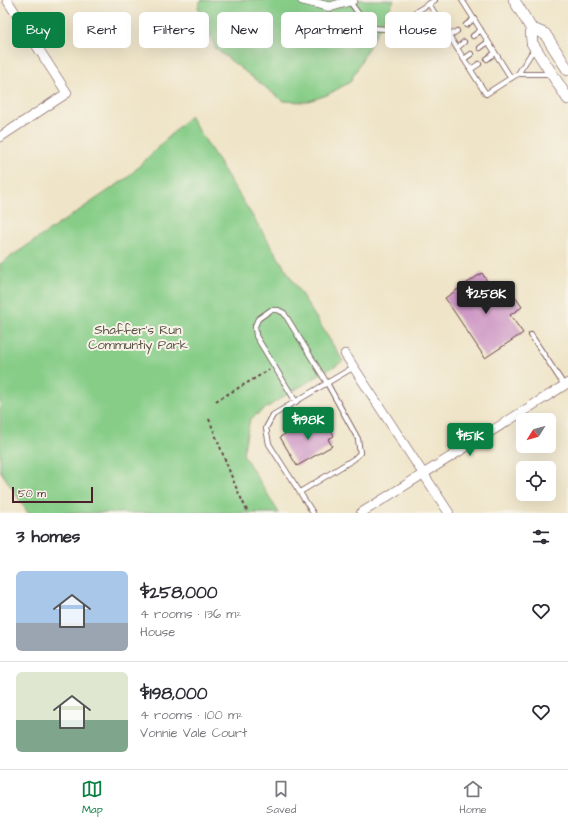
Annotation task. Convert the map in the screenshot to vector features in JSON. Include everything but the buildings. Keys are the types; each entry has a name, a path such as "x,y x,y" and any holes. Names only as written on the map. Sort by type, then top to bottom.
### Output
{"street":[{"path":"0,137 67,92 7,0"},
{"path":"302,0 330,7 351,1"},
{"path":"514,0 531,28 532,44 568,98"},
{"path":"531,28 545,34 564,56 568,70"},
{"path":"345,354 449,513"},
{"path":"362,513 566,384"}],"lane":[{"path":"351,1 369,28 388,29 435,0"},
{"path":"462,0 511,78"},
{"path":"429,4 434,12"},
{"path":"466,25 474,19"},
{"path":"472,36 481,30"},
{"path":"451,35 457,31"},
{"path":"451,38 486,94 518,74 535,48"},
{"path":"457,48 464,42"},
{"path":"480,48 488,42"},
{"path":"487,59 495,53"},
{"path":"464,59 471,54"},
{"path":"471,69 479,64"},
{"path":"518,74 551,74"},
{"path":"296,402 256,336 255,326 258,319 271,310 278,310 284,313 327,383 358,439 360,453 354,460 300,492"},
{"path":"531,335 566,384"},
{"path":"314,513 269,444 266,428 273,415 354,367"}],"path":[{"path":"216,402 275,367"},
{"path":"209,419 235,485 248,513"}],"green space":[{"path":"201,0 394,0 388,12 385,12 385,17 377,32 377,12 281,12 281,48 368,48 350,82 327,95 306,102 283,101 216,49 209,33 209,12 200,12 198,7"},
{"name":"Shaffer’s Run Communtiy Park","path":"190,116 343,361 281,398 250,419 243,454 279,513 28,513 0,470 0,264 127,178"}]}
